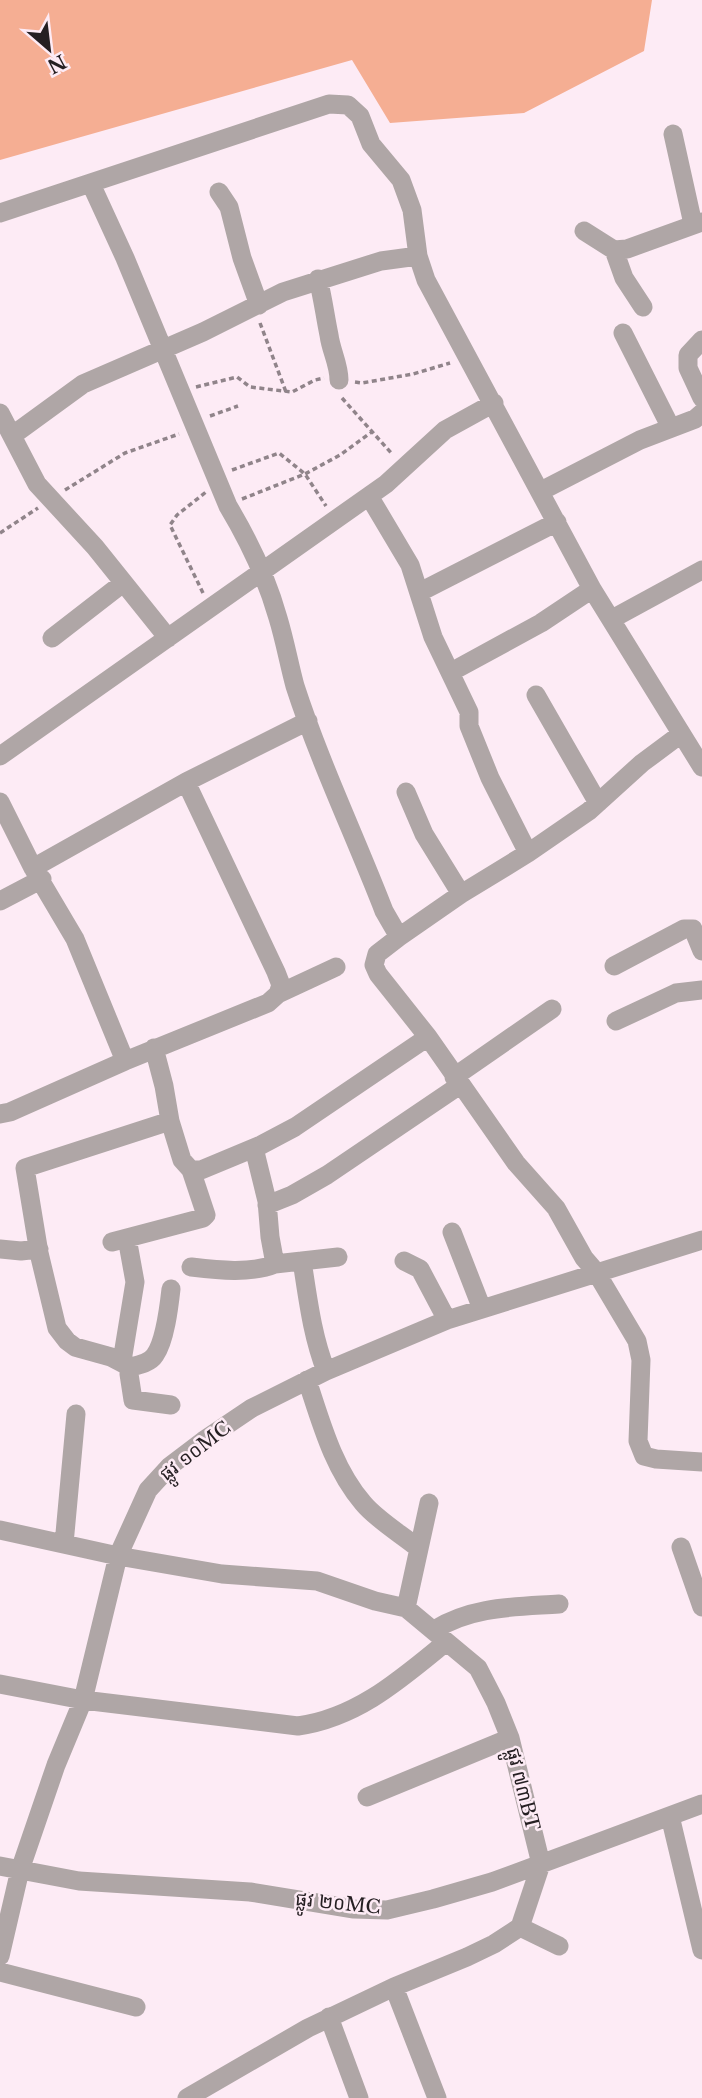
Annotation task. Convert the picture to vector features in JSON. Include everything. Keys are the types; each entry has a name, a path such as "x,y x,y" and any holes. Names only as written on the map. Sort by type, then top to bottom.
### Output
{"street":[{"path":"0,213 329,104 348,105 360,116 371,144 401,180 412,210 418,256 426,280 592,589 702,767"},
{"path":"584,231 614,250 627,249 697,223 673,134"},
{"path":"91,184 125,258 228,506 261,572 278,616 295,684 308,721 384,911 399,937"},
{"path":"219,192 229,207 256,306"},
{"path":"614,250 624,278 643,307"},
{"path":"13,435 83,384 283,292 382,261 418,256"},
{"path":"318,279 339,380"},
{"path":"624,333 671,428"},
{"path":"702,340 688,355 688,368 702,398"},
{"path":"0,756 369,496 445,430 494,403"},
{"path":"0,413 37,484 95,547 168,638"},
{"path":"541,491 608,455 695,419 702,413"},
{"path":"369,496 410,565 433,638 469,712 469,726 490,778 528,853"},
{"path":"420,592 556,522"},
{"path":"611,619 702,570"},
{"path":"52,638 124,583"},
{"path":"451,672 541,623 592,589"},
{"path":"536,695 598,803"},
{"path":"0,901 38,873 186,782 308,721"},
{"path":"681,734 642,763 598,803 528,853 461,894 399,937 377,954 374,965 516,1163 556,1208 584,1258 596,1272 638,1340 641,1360 638,1441 643,1456 702,1462"},
{"path":"186,782 276,972 281,985 278,994"},
{"path":"406,792 424,834 461,894"},
{"path":"0,802 75,939 125,1060"},
{"path":"614,966 684,929 693,929 702,951"},
{"path":"0,1114 268,1003 278,994 336,967"},
{"path":"616,1021 677,993 702,990"},
{"path":"267,1205 292,1195 327,1175 552,1009"},
{"path":"191,1170 201,1170 295,1127 428,1037"},
{"path":"154,1048 170,1121 182,1160 191,1170 206,1215 120,1240 135,1282 126,1364 133,1400 171,1405"},
{"path":"170,1121 25,1168 39,1249 57,1328 67,1341 75,1347 126,1364 145,1363 155,1356 167,1321 171,1289"},
{"path":"254,1148 267,1205 275,1264"},
{"path":"452,1232 482,1309"},
{"name":"ផ្លូវ ១០MC","path":"0,1956 20,1870 56,1765 83,1700 118,1556 148,1490 170,1466 252,1408 326,1371 447,1320 702,1240"},
{"path":"0,1249 39,1249"},
{"path":"191,1266 216,1270 266,1267 338,1256"},
{"path":"302,1261 311,1323 326,1371"},
{"path":"404,1261 420,1269 447,1320"},
{"path":"307,1380 331,1450 346,1480 364,1505 418,1548"},
{"path":"64,1544 76,1414"},
{"path":"406,1608 429,1503"},
{"name":"ផ្លូវ ៧៣BT","path":"0,1530 118,1556 222,1574 317,1581 375,1601 406,1608 478,1668 510,1738 541,1864"},
{"path":"681,1546 702,1607"},
{"path":"0,1684 83,1700 298,1726 322,1723 349,1713 394,1684 439,1637 443,1625 483,1610 506,1606 559,1604"},
{"path":"367,1797 510,1738"},
{"name":"ផ្លូវ ២០MC","path":"0,1866 79,1881 250,1892 354,1909 387,1910 433,1899 541,1864 702,1804"},
{"path":"670,1816 702,1950"},
{"path":"187,2098 308,2028 394,1987 476,1953 520,1927 541,1864"},
{"path":"520,1927 559,1946"},
{"path":"0,1972 136,2007"},
{"path":"394,1987 437,2098"},
{"path":"330,2017 359,2098"}],"path":[{"path":"256,306 286,392"},
{"path":"339,380 341,396 404,467"},
{"path":"0,533 125,453 238,406"},
{"path":"228,506 305,474 340,455 373,431"},
{"path":"210,608 170,525 199,495 219,481 279,453 305,474 335,520"}],"shaded area":[{"path":"0,0 652,0 644,51 524,113 390,123 352,60 0,160"}]}
